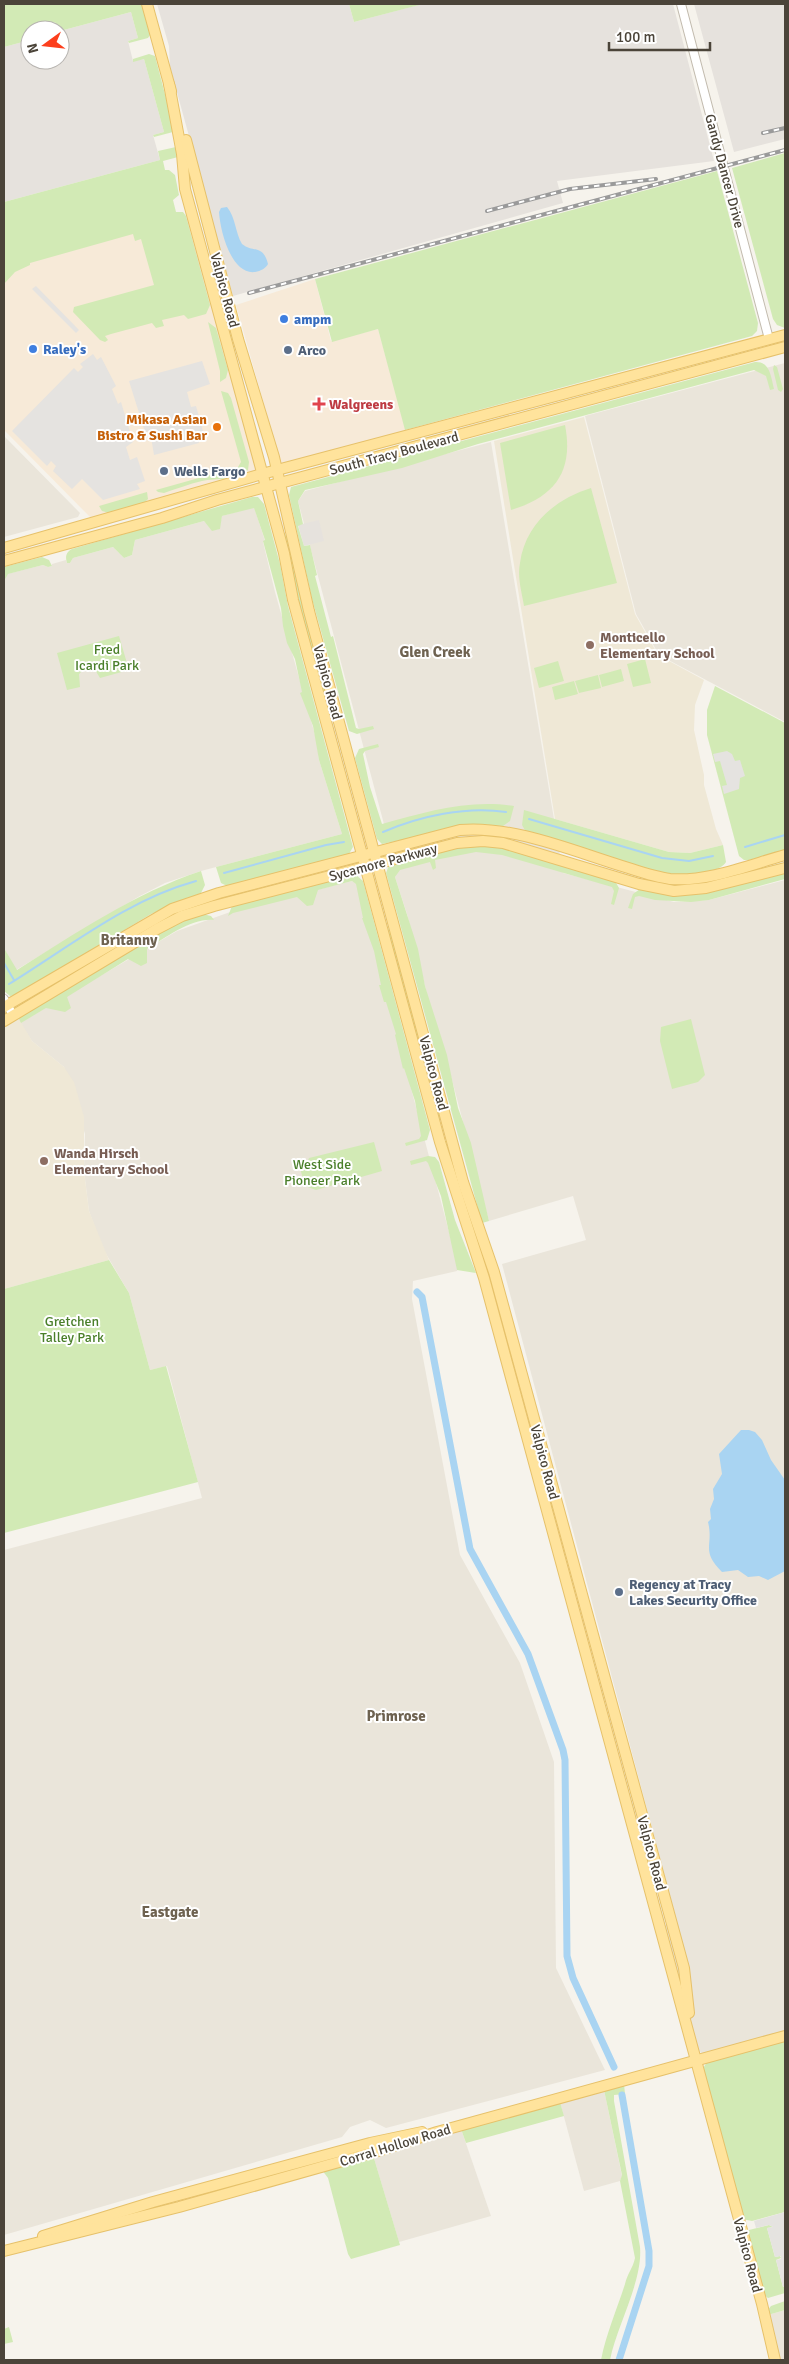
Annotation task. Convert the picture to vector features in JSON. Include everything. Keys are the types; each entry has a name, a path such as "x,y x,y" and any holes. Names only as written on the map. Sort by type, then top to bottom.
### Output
{"main road":[{"name":"Valpico Road","path":"147,4 184,133 244,359 257,396 277,471 272,485 292,600 440,1142 484,1278 762,2304 779,2360"},
{"name":"Valpico Road","path":"169,84 182,154 185,189 262,474 272,485 283,522 294,543 309,611 464,1182 496,1281 684,1968 687,2005 698,2052 696,2061"},
{"name":"South Tracy Boulevard","path":"4,548 262,474 785,335"},
{"name":"South Tracy Boulevard","path":"4,561 272,485 785,348"},
{"name":"Sycamore Parkway","path":"5,1004 172,909 219,893 460,830 484,829 513,833 642,873 681,879 708,876 785,855"},
{"name":"Sycamore Parkway","path":"7,1018 182,916 457,842 483,840 513,845 639,884 674,891 706,888 785,868"},
{"name":"Corral Hollow Road","path":"4,2251 34,2242 59,2230 152,2202 370,2144 415,2133 437,2132 785,2036"},
{"name":"Valpico Road","path":"762,2304 775,2360"}],"street":[{"name":"Gandy Dancer Drive","path":"680,4 769,339"},
{"path":"5,1004 7,1018"}],"shaded area":[{"path":"157,4 349,4 354,22 422,4 673,4 714,161 557,181 563,203 233,296 170,67 169,46"},
{"path":"694,4 785,4 785,139 734,152"},
{"path":"131,12 138,38 128,41 133,61 144,59 164,132 153,135 160,160 4,202 4,47 20,43 20,70 70,70 70,28"},
{"path":"190,218 258,473 91,518 4,430 4,272 10,266"},
{"path":"315,279 331,341 378,329 407,433 281,465 236,305"},
{"path":"36,286 79,330 76,333 32,289"},
{"path":"93,354 97,360 101,357 116,386 112,389 118,404 121,402 133,442 126,447 130,460 137,457 145,481 137,484 140,489 103,500 82,479 72,489 53,471 56,466 51,461 47,466 12,431 74,368 78,372 83,367 80,364"},
{"path":"202,361 210,384 187,392 191,407 196,406 204,435 198,437 199,443 154,455 150,431 145,432 129,381"},
{"path":"785,363 785,722 659,655 636,614 585,416"},
{"name":"Monticello Elementary School","path":"584,417 635,614 658,655 704,680 695,705 694,730 704,775 704,785 716,829 723,845 690,853 669,852 555,819 494,441"},
{"path":"4,436 80,513 78,517 4,537"},
{"path":"491,442 563,873 674,902 709,900 785,880 785,2033 703,2054 697,2049 663,1926 677,1922 502,1264 586,1240 573,1196 489,1221 441,1038 429,1002 407,914 395,877 397,873 298,501 305,491"},
{"path":"254,507 265,541 263,542 275,592 317,742 319,760 342,834 201,871 165,883 138,897 16,970 4,948 4,581 7,574 43,565 48,567 66,560 67,563 70,563 73,558 113,547 124,558 132,555 135,540 204,521 212,530 219,529 222,516"},
{"path":"319,520 324,541 304,546 298,525"},
{"path":"727,751 732,754 735,761 740,760 745,776 740,778 739,789 724,794 722,786 727,785 720,761 715,762 713,754"},
{"path":"352,881 357,884 458,1266 457,1271 413,1281 412,1299 460,1555 520,1663 554,1762 556,1968 605,2070 386,2128 370,2120 350,2127 342,2137 4,2235 4,1550 202,1498 167,1366 150,1370 129,1293 102,1247 89,1211 84,1171 85,1134 64,1067 32,1041 20,1023 177,931 233,911"},
{"name":"Wanda Hirsch Elementary School","path":"18,1017 32,1041 64,1067 74,1082 84,1117 84,1171 89,1211 109,1260 4,1289 4,1026"},
{"path":"604,2090 622,2176 620,2181 584,2191 560,2102"},
{"path":"461,2129 491,2216 399,2242 373,2155"},
{"path":"785,2212 785,2286 783,2287 776,2260 781,2259 781,2256 775,2257 767,2228 773,2227 769,2225 756,2228 754,2221"},
{"path":"785,2310 785,2360 781,2360 768,2315"}],"green space":[{"path":"4,4 143,4 150,35 148,38 129,43 128,41 138,38 131,12 70,28 70,20 20,20 20,43 4,47"},
{"path":"349,4 423,4 354,22"},
{"path":"149,54 155,56 173,125 173,132 154,137 153,135 164,132 144,59 133,62 133,59"},
{"path":"176,147 178,157 163,161 165,170 169,170 175,175 179,195 173,200 176,212 183,212 186,216 210,305 206,314 188,319 184,315 162,320 164,326 156,328 152,323 111,334 105,336 108,340 105,342 100,340 73,312 74,307 154,285 141,239 135,241 133,234 30,263 30,265 15,272 4,284 4,202 160,160 158,151"},
{"path":"785,153 785,328 777,325 773,319 732,168"},
{"path":"717,171 758,323 757,331 752,336 405,430 378,329 332,342 315,279"},
{"path":"208,322 216,328 228,370 226,378 220,382 220,371"},
{"path":"760,362 767,367 774,389 770,390 766,376 754,370 478,444 402,468 305,490 298,501 303,524 298,526 304,546 310,545 317,575 315,576 331,637 333,636 356,728 373,726 374,729 357,734 349,731 312,599 289,495 291,487"},
{"path":"774,365 777,367 783,389 781,392 778,390 773,369"},
{"path":"221,391 228,393 231,398 249,462 248,470 232,478 202,481 164,493 158,492 156,490 238,467 241,462"},
{"path":"565,425 567,456 558,480 550,490 539,498 511,510 500,443"},
{"path":"591,488 617,583 524,606 519,568 528,537 535,525 554,507 565,499"},
{"path":"147,492 148,499 144,503 109,513 102,511 99,506"},
{"path":"252,497 258,497 264,504 280,564 288,606 353,847 349,854 227,886 221,883 216,867 342,834 319,760 313,726 300,693 302,692 295,659 287,643 281,608 263,541 265,540 254,508 222,516 220,529 212,531 204,521 135,540 132,555 124,558 113,547 73,558 70,563 67,563 66,557 67,553 72,549"},
{"path":"281,530 283,530 289,542 328,698 322,688 308,647"},
{"path":"42,557 49,560 52,566 43,565 8,574 4,581 4,567"},
{"name":"Fred Icardi Park","path":"119,636 129,670 100,678 94,668 86,667 79,674 80,687 67,690 57,653"},
{"path":"645,659 651,683 633,687 627,664"},
{"path":"558,661 564,681 539,688 534,668"},
{"path":"621,669 624,681 602,687 599,675"},
{"path":"598,675 601,688 579,693 575,681"},
{"path":"574,681 578,694 555,700 552,687"},
{"path":"715,686 785,723 785,851 749,860 744,860 739,856 707,735 707,710"},
{"path":"378,744 379,747 365,751 363,754 370,787 382,824 447,808 480,804 514,806 510,821 503,826 473,825 382,844 377,839 355,758 359,749"},
{"path":"524,810 669,852 690,853 723,845 726,862 714,870 694,874 673,875 657,873 526,832 522,825"},
{"path":"469,845 501,847 615,881 619,888 614,905 611,904 614,891 612,887 502,855 476,852 435,860 436,868 433,870 430,862 400,870 395,877 418,949 425,986 447,1055 458,1108 471,1143 489,1221 482,1223 386,873 389,865"},
{"path":"201,871 205,885 201,893 151,914 16,995 10,996 4,991 4,948 17,970 129,902"},
{"path":"785,871 785,879 709,900 691,902 655,900 639,896 635,897 632,909 628,908 633,894 640,889 672,895 697,894"},
{"path":"355,874 363,881 430,1130 427,1140 406,1146 405,1143 419,1139 421,1136 415,1101 403,1069 396,1034 379,985 381,985 374,951 362,918 356,884 352,881 318,890 313,905 307,906 297,897 233,913 228,916 232,906"},
{"path":"203,914 211,916 214,920 205,920 188,925 147,949 147,963 141,966 128,959 67,997 71,1008 65,1012 46,1008 21,1023 18,1017 149,939 176,924"},
{"path":"385,921 394,942 441,1119 438,1119"},
{"path":"691,1019 705,1075 698,1082 672,1089 660,1041 661,1027"},
{"name":"West Side Pioneer Park","path":"374,1142 382,1171 316,1190 305,1186 300,1168 307,1163 309,1158"},
{"path":"428,1156 435,1157 439,1162 455,1220 476,1273 457,1270 441,1196 428,1163 426,1161 411,1165 410,1161"},
{"name":"Gretchen Talley Park","path":"109,1260 129,1293 150,1370 166,1366 198,1482 4,1533 4,1289"},
{"path":"785,2040 785,2212 752,2221 742,2219 702,2070 707,2062"},
{"path":"624,2084 625,2094 614,2095 614,2101 640,2247 640,2260 634,2288 613,2346 610,2360 601,2360 626,2280 635,2258 620,2181 622,2175 604,2090"},
{"path":"560,2102 564,2116 466,2143 461,2129"},
{"path":"373,2155 400,2245 351,2259 348,2254 328,2178 322,2170"},
{"path":"769,2225 773,2227 767,2228 775,2257 780,2256 781,2258 776,2260 783,2287 785,2286 785,2293 768,2298 763,2294 746,2234 749,2230"},
{"path":"785,2301 785,2310 768,2315 767,2311 771,2306"},
{"path":"9,2327 13,2342 4,2344 4,2329"}],"water":[{"path":"227,207 242,244 260,251 266,258 268,264 263,269 255,272 247,271 233,259 225,240 219,212 221,208"},
{"path":"741,1430 755,1432 762,1440 771,1460 785,1480 785,1571 768,1580 759,1576 748,1577 738,1570 722,1572 715,1565 709,1553 708,1522 711,1519 710,1509 714,1499 713,1489 722,1474 719,1454"}],"waterway":[{"path":"383,832 412,821 459,811 491,810 506,812"},
{"path":"529,819 662,858 689,861 713,856"},
{"path":"745,847 785,835"},
{"path":"224,873 326,845 344,842"},
{"path":"9,984 122,912 171,889 196,881"},
{"path":"4,963 14,980"},
{"path":"417,1292 422,1297 470,1549 528,1654 563,1750 565,1760 567,1956 573,1978 614,2067"},
{"path":"619,2360 649,2266 649,2251 622,2095"}],"railway":[{"path":"763,133 785,128"},
{"path":"249,293 785,150"},
{"path":"487,211 570,189 656,179"}],"place":[{"name":"ampm","path":"284,319"},
{"name":"Raley's","path":"33,349"},
{"name":"Arco","path":"288,350"},
{"name":"Walgreens","path":"319,404"},
{"name":"Mikasa Asian Bistro & Sushi Bar","path":"217,427"},
{"name":"Wells Fargo","path":"164,471"},
{"name":"Monticello Elementary School","path":"590,645"},
{"name":"Wanda Hirsch Elementary School","path":"44,1161"},
{"name":"Regency at Tracy Lakes Security Office","path":"619,1592"}],"district":[{"name":"Glen Creek","path":"435,652"},
{"name":"Britanny","path":"129,940"},
{"name":"Primrose","path":"396,1716"},
{"name":"Eastgate","path":"170,1912"}]}
